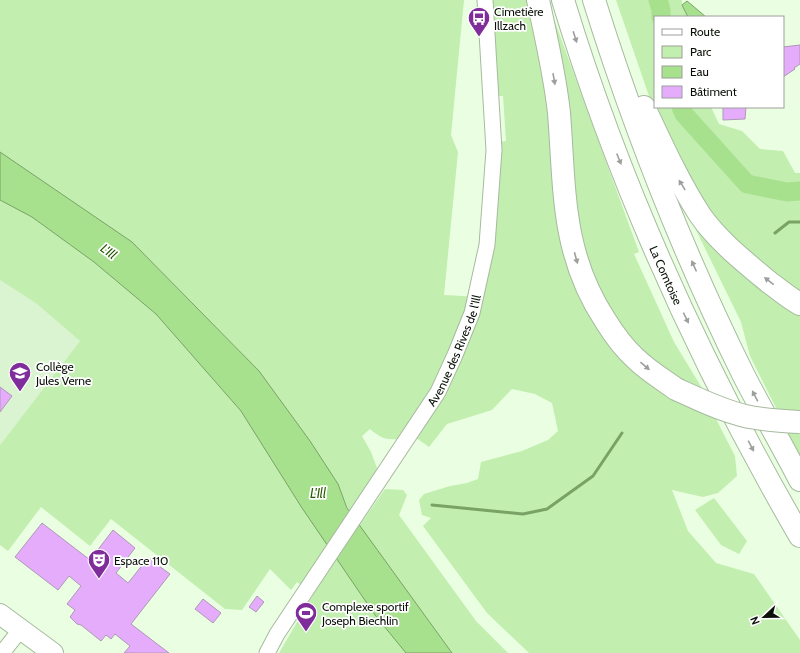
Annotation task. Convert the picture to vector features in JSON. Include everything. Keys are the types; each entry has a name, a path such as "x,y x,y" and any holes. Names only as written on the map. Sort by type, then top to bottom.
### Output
{"highway":[{"path":"538,0 556,91 567,220 578,267 594,304 611,330 634,357 676,389 714,406 745,416 800,422"},
{"name":"La Comtoise","path":"563,0 598,107 673,292 718,385 774,492 800,536"},
{"path":"594,0 627,101 679,233 741,369 800,480"},
{"path":"605,0 643,105 679,179 701,216 721,239 753,269 792,300 800,304"}],"main road":[{"path":"0,614 53,653"}],"street":[{"name":"Avenue des Rives de l'Ill","path":"266,653 277,634 438,392 472,313 487,245 494,150 485,0"},
{"path":"2,653 20,629"}],"shaded area":[{"name":"Collège Jules Verne","path":"0,280 37,304 80,341 0,445"}],"green space":[{"path":"0,0 464,0 451,135 458,152 444,295 482,297 498,142 506,141 503,96 496,96 492,0 530,0 545,77 559,231 565,258 580,300 593,322 617,354 715,417 735,456 737,476 718,493 703,497 672,490 688,531 716,563 754,574 800,640 800,653 529,653 487,613 423,526 431,518 422,515 419,500 424,494 478,479 481,462 522,451 548,440 558,431 552,403 535,394 512,389 492,410 447,424 429,447 405,430 399,439 386,439 370,429 362,436 371,452 377,468 372,480 350,513 338,484 310,441 259,371 132,242 0,152"},
{"path":"547,0 639,252 634,254 674,342 708,398 632,346 583,264"},
{"path":"616,0 682,0 682,5 688,16 654,16 654,107"},
{"path":"654,108 711,108 719,124 742,131 760,149 783,151 795,173 800,173 800,297 757,263 708,210 667,137"},
{"path":"674,185 800,314 800,415 779,414 750,356 741,322"},
{"path":"0,200 32,217 94,262 156,314 241,411 302,508 328,545 301,585 297,582 291,590 270,569 242,610 225,609 111,519 90,546 41,507 8,551 0,545 0,445 80,341 37,304 0,280"},
{"path":"784,430 800,430 800,456"},
{"path":"385,489 403,490 407,495 399,515 476,621 508,653 452,653 359,526"},
{"path":"714,498 747,541 739,554 721,545 695,510"},
{"path":"337,559 375,615 406,653 279,653 317,588"}],"water":[{"path":"687,1 705,16 688,16 682,5"},
{"name":"L'Ill","path":"0,152 132,242 259,371 310,441 338,484 347,508 452,653 406,653 375,615 302,508 241,411 156,314 94,262 32,217 0,200"}],"building":[{"path":"800,45 800,64 784,76 784,47"},
{"path":"723,108 746,108 745,119 723,120"},
{"path":"0,387 12,396 0,412"},
{"name":"Espace 110","path":"42,523 90,560 113,530 135,548 116,573 128,583 148,558 170,574 131,624 169,653 124,653 130,646 115,634 111,639 106,635 101,641 81,625 77,624 70,617 75,610 67,604 81,586 69,576 58,590 15,557"},
{"path":"257,596 264,602 256,612 249,607"},
{"path":"203,599 221,613 213,623 195,609"}],"waterway":[{"path":"658,0 661,16"},
{"path":"681,108 684,114 747,184 787,192 800,191"},
{"path":"775,233 789,222 800,222"},
{"path":"432,505 523,514 547,509 593,476 622,433"}],"place":[{"name":"Cimetière Illzach","path":"479,38"},
{"name":"Collège Jules Verne","path":"20,392"},
{"name":"Espace 110","path":"99,580"},
{"name":"Complexe sportif Joseph Biechlin","path":"306,632"}]}
